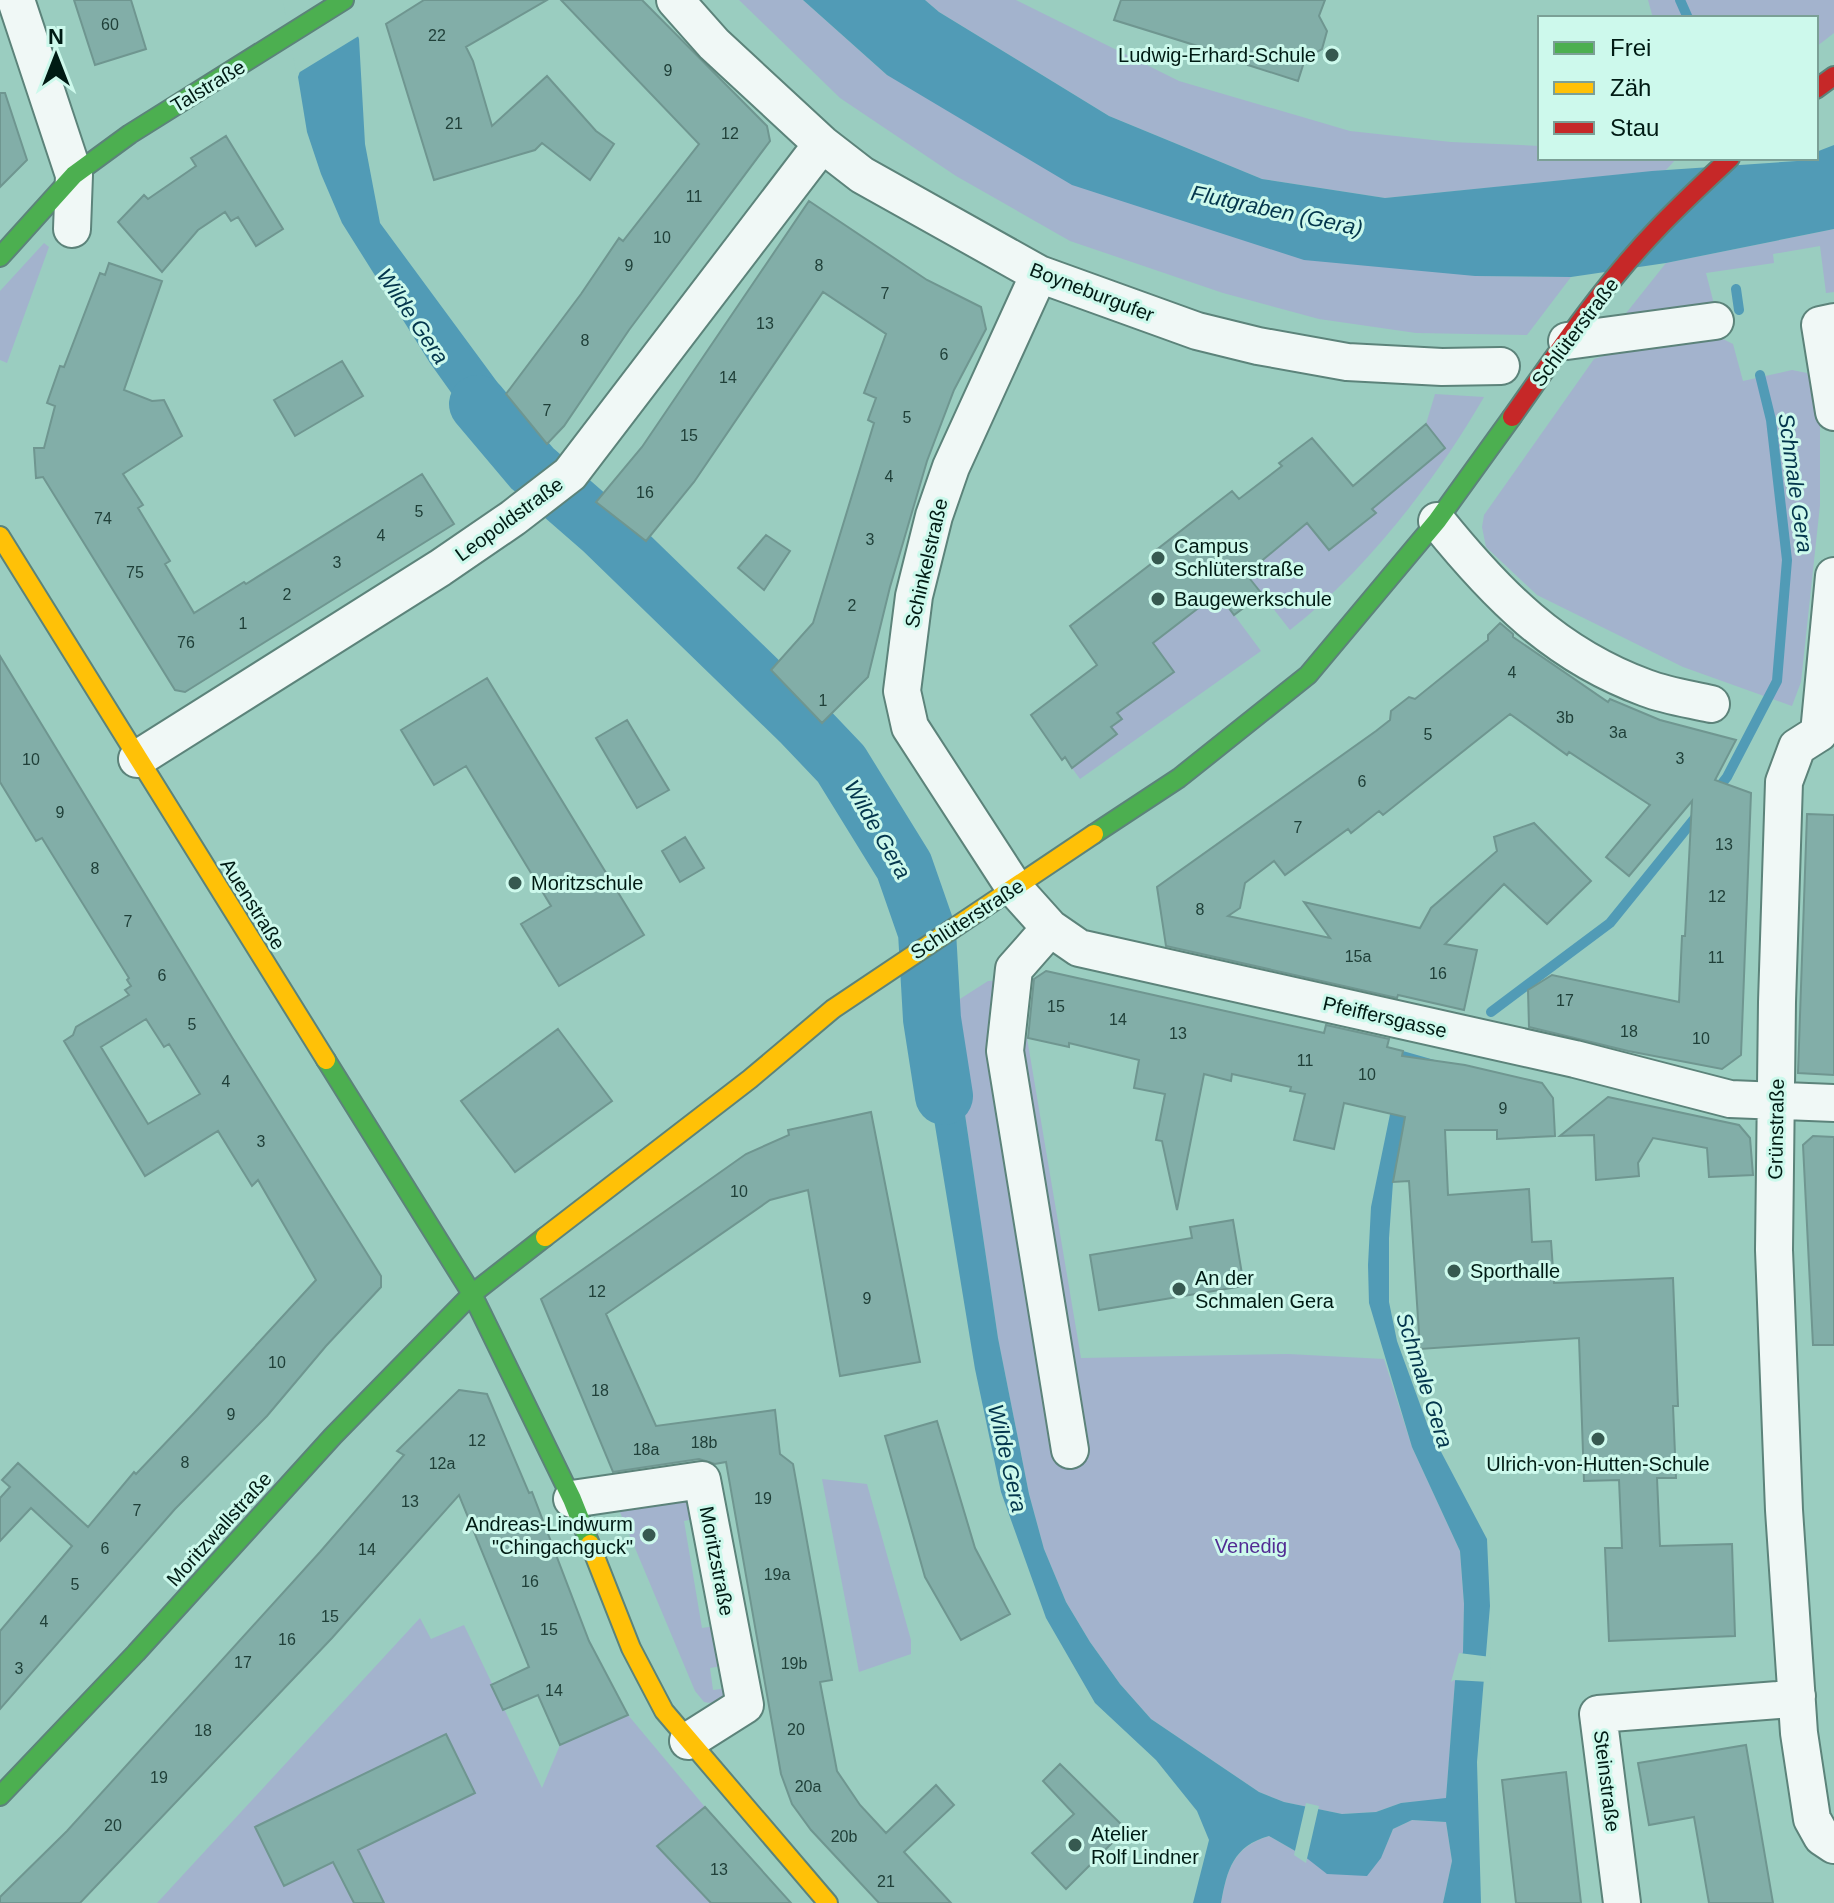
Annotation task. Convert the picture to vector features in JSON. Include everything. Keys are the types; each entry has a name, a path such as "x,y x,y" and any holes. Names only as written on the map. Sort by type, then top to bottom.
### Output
{"main road":[{"name":"Talstraße","path":"0,257 74,175 130,134 344,0"},
{"name":"Schlüterstraße","path":"472,1294 750,1079 833,1009 1179,778 1308,675 1437,521 1575,329 1658,228 1728,160"},
{"name":"Auenstraße","path":"0,536 472,1294"},
{"path":"472,1294 572,1499 631,1648 664,1711 828,1903"},
{"name":"Moritzwallstraße","path":"0,1796 136,1653 333,1436 472,1294"}],"street":[{"path":"16,0 74,175 72,229"},
{"name":"Boyneburgufer","path":"675,0 714,44 822,144 862,175 1039,274 1197,331 1258,346 1347,362 1442,367 1501,366"},
{"name":"Leopoldstraße","path":"137,759 440,568 522,512 570,474 822,144"},
{"name":"Schinkelstraße","path":"1015,889 910,727 902,691 914,596 934,516 951,467 1039,274"},
{"path":"1575,329 1715,321"},
{"path":"1827,324 1834,412"},
{"path":"1437,521 1493,588 1545,633 1589,661 1644,687 1711,704"},
{"name":"Grünstraße","path":"1834,576 1826,734 1797,747 1784,782 1774,1250 1784,1510 1797,1696 1812,1819 1822,1837 1834,1845"},
{"name":"Pfeiffersgasse","path":"1015,889 1050,928 1079,948 1575,1059 1730,1099 1834,1103"},
{"path":"1050,928 1014,969 1005,1051 1070,1450"},
{"name":"Moritzstraße","path":"572,1499 702,1480 745,1705 688,1741"},
{"name":"Steinstraße","path":"1622,1903 1598,1714 1797,1696"}],"green space":[{"path":"739,0 803,0 887,75 1475,276 1571,277 1527,335 1416,333 1319,319 1223,293 1070,241 956,176 840,98"},
{"path":"925,0 1016,0 1179,81 1350,131 1451,142 1538,146 1538,160 1675,160 1666,170 1385,198 1262,179 1109,116 939,12"},
{"path":"1648,0 1834,0 1834,33 1818,45 1818,16 1652,16"},
{"path":"1834,229 1834,292 1826,293 1820,246 1773,254 1774,263 1706,273 1715,308 1623,317 1666,263"},
{"path":"44,243 49,247 7,363 0,360 0,291"},
{"path":"1711,333 1733,344 1743,381 1792,370 1807,373 1820,413 1820,505 1801,682 1792,706 1683,667 1537,595 1486,547 1482,527 1484,515 1594,359 1637,346"},
{"path":"1435,394 1484,397 1422,492 1398,522 1346,580 1290,630 1246,574 1307,523 1329,550 1375,513 1370,506 1445,448 1426,424"},
{"path":"1218,593 1261,651 1080,779 1072,768 1116,734 1111,727 1122,719 1118,713 1174,672 1153,643"},
{"name":"Venedig","path":"1033,980 1030,993 1026,992 1021,1036 1027,1038 1081,1358 1288,1354 1384,1359 1412,1447 1460,1551 1464,1604 1463,1652 1455,1682 1446,1799 1401,1803 1376,1812 1342,1814 1284,1802 1259,1792 1151,1719 1120,1684 1066,1602 1044,1549 1029,1494 998,1338 949,1006 988,981"},
{"path":"822,1479 867,1484 911,1640 911,1654 859,1672"},
{"path":"683,1491 703,1517 684,1521 702,1628 722,1625 728,1665 710,1668 713,1690 734,1687 725,1698 714,1703 704,1702 695,1691 617,1505"},
{"path":"420,1618 431,1639 464,1625 542,1788 560,1745 628,1715 705,1807 657,1846 711,1903 157,1903"},
{"path":"1412,1820 1446,1822 1452,1861 1443,1903 1221,1903 1234,1861 1247,1846 1257,1841 1269,1836 1304,1856 1381,1857 1393,1829"}],"water":[{"path":"287,0 346,0 359,39 365,144 380,223 506,394 547,444 515,477 505,468 430,363 342,223 307,132"},
{"name":"Flutgraben (Gera)","path":"803,0 925,0 939,12 1109,116 1262,179 1385,198 1652,171 1818,160 1818,151 1834,145 1834,229 1666,263 1571,277 1475,276 1304,260 1072,185 887,75"},
{"path":"949,1006 998,1338 1029,1494 1044,1549 1066,1602 1120,1684 1151,1719 1259,1792 1284,1802 1342,1814 1376,1812 1401,1803 1446,1798 1455,1681 1463,1652 1464,1604 1460,1551 1412,1447 1369,1303 1368,1265 1371,1207 1403,1051 1438,1061 1400,1142 1393,1182 1389,1238 1389,1302 1397,1341 1429,1429 1487,1539 1490,1606 1477,1762 1481,1903 1443,1903 1452,1861 1446,1822 1412,1820 1393,1829 1381,1858 1367,1876 1327,1874 1304,1856 1269,1836 1247,1846 1234,1861 1221,1903 1193,1903 1209,1840 1197,1811 1156,1760 1095,1703 1046,1618 1001,1492 975,1369 919,1028"}],"pier":[{"path":"351,0 362,34 295,75 283,2"},
{"path":"1459,1653 1491,1657 1489,1682 1451,1682"},
{"path":"1306,1803 1319,1806 1306,1863 1294,1855"}],"building":[{"path":"74,0 131,0 146,49 95,65"},
{"path":"424,0 547,0 466,47 492,126 547,76 596,131 614,144 590,180 542,143 535,150 434,180 386,24"},
{"path":"561,0 642,0 767,126 770,141 629,330 564,426 547,444 506,394 619,238 623,241 699,144"},
{"path":"1121,0 1325,0 1319,16 1327,31 1322,49 1305,59 1298,81 1248,65 1249,62 1114,20"},
{"path":"0,93 5,93 27,160 0,187"},
{"path":"226,136 283,229 256,246 238,217 231,221 225,212 198,230 162,272 118,222 144,195 148,199 196,166 191,158"},
{"path":"809,201 927,280 981,307 986,329 954,390 927,461 890,587 868,677 822,723 771,670 813,623 874,423 868,420 876,398 864,393 886,334 823,292 694,482 646,541 596,502 642,447"},
{"path":"109,263 162,281 124,390 152,401 164,400 182,436 123,474 143,505 138,508 170,561 165,564 194,613 422,474 454,524 185,692 175,690 43,477 36,478 34,448 44,448 55,406 47,403 100,273 105,275"},
{"path":"342,361 363,396 295,436 274,400"},
{"name":"Baugewerkschule","path":"1426,424 1445,448 1372,509 1376,513 1329,550 1307,523 1246,574 1262,594 1234,615 1218,593 1153,643 1174,672 1117,713 1122,719 1111,727 1117,734 1072,768 1065,757 1062,760 1031,715 1097,665 1070,626 1160,557 1155,551 1232,491 1239,499 1312,438 1353,486"},
{"path":"766,535 790,551 764,590 738,568"},
{"path":"1500,623 1513,637 1608,702 1610,699 1660,720 1736,740 1715,780 1751,793 1741,1055 1722,1069 1529,1027 1528,990 1552,975 1679,1002 1692,801 1629,876 1606,857 1650,805 1569,752 1567,755 1510,714 1383,815 1379,811 1351,833 1348,829 1285,875 1274,861 1245,883 1240,908 1228,916 1330,938 1304,902 1420,928 1431,908 1497,851 1494,837 1534,823 1591,881 1547,924 1504,884 1445,944 1477,950 1464,1010 1166,946 1157,887 1376,731 1390,720 1391,711 1409,697 1415,699 1488,640 1488,635"},
{"path":"0,656 381,1276 381,1287 267,1416 175,1509 0,1709 0,1631 72,1546 31,1508 0,1541 0,1498 10,1487 2,1480 18,1463 88,1527 134,1472 136,1474 194,1413 316,1280 258,1180 252,1186 218,1131 145,1176 64,1041 73,1035 76,1027 129,995 125,990 131,986 127,980 129,978 42,838 36,841 0,782","holes":["146,1019 164,1047 169,1044 200,1094 148,1124 101,1047"]},
{"path":"487,678 644,935 559,986 521,924 551,906 466,766 434,785 401,730"},
{"path":"627,720 669,790 637,808 596,738"},
{"path":"1807,814 1834,815 1834,1075 1798,1073"},
{"path":"685,837 704,868 680,882 662,851"},
{"path":"1046,971 1324,1033 1326,1025 1389,1039 1387,1047 1403,1051 1402,1056 1465,1065 1542,1083 1553,1098 1555,1136 1497,1139 1497,1130 1445,1130 1448,1195 1529,1189 1532,1242 1551,1241 1554,1283 1673,1278 1678,1406 1673,1406 1676,1478 1657,1478 1660,1546 1732,1544 1735,1636 1609,1641 1605,1548 1622,1548 1619,1480 1584,1481 1579,1338 1420,1349 1409,1181 1393,1182 1405,1117 1344,1103 1334,1149 1294,1140 1305,1094 1290,1091 1291,1087 1232,1074 1231,1081 1204,1074 1177,1210 1162,1141 1156,1140 1165,1094 1134,1088 1139,1060 1069,1043 1069,1047 1028,1038 1034,979"},
{"path":"558,1029 612,1101 515,1172 461,1101"},
{"path":"1608,1097 1739,1125 1750,1138 1753,1175 1709,1177 1707,1148 1653,1138 1638,1163 1639,1176 1596,1180 1594,1135 1560,1136"},
{"path":"871,1112 920,1362 840,1376 808,1190 770,1200 606,1314 656,1426 775,1410 780,1454 793,1464 832,1680 820,1682 837,1771 860,1805 886,1833 936,1785 954,1805 904,1852 951,1903 879,1903 811,1830 792,1804 781,1774 726,1462 715,1464 699,1459 613,1472 541,1299 746,1154 789,1135 788,1130"},
{"path":"1813,1136 1834,1137 1834,1345 1813,1345 1803,1145"},
{"path":"1233,1220 1244,1286 1099,1310 1090,1255 1192,1238 1190,1227"},
{"path":"459,1390 487,1394 529,1493 532,1492 589,1641 628,1715 560,1745 538,1695 503,1710 491,1685 529,1667 459,1495 332,1638 80,1903 0,1903 0,1897 67,1831 320,1552 404,1455 397,1451"},
{"path":"937,1421 975,1548 1010,1614 961,1640 925,1577 885,1436"},
{"path":"446,1734 475,1793 358,1850 384,1903 354,1903 333,1862 284,1886 255,1827"},
{"path":"1746,1745 1773,1903 1709,1903 1694,1817 1649,1825 1638,1763"},
{"path":"1060,1764 1126,1829 1066,1889 1032,1853 1074,1814 1043,1781"},
{"path":"1566,1772 1581,1903 1516,1903 1502,1780"},
{"path":"705,1807 791,1903 711,1903 657,1846"}],"waterway":[{"name":"Schmale Gera","path":"1680,0 1687,16"},
{"name":"Schmale Gera","path":"1736,289 1739,310"},
{"name":"Schmale Gera","path":"1716,791 1727,777 1777,681 1787,560 1771,420 1760,375"},
{"name":"Wilde Gera","path":"478,404 532,468 603,530 841,764 904,866 927,932 932,1019 944,1096"},
{"name":"Schmale Gera","path":"1491,1012 1610,923 1699,813"}],"traffic: fast":[{"path":"0,257 74,175 130,134 344,0"},
{"path":"1094,834 1179,778 1308,675 1437,521 1512,417"},
{"path":"326,1060 472,1294 572,1499 590,1544"},
{"path":"0,1796 136,1653 333,1436 472,1294 545,1237"}],"traffic: slow":[{"path":"0,536 326,1060"},
{"path":"545,1237 750,1079 833,1009 1094,834"},
{"path":"590,1544 631,1648 664,1711 828,1903"}],"traffic: jam":[{"path":"1818,88 1834,76"},
{"path":"1512,417 1582,319 1638,249 1728,160"}],"place":[{"name":"Ludwig-Erhard-Schule","path":"1332,55"},
{"name":"Campus Schlüterstraße","path":"1158,558"},
{"name":"Baugewerkschule","path":"1158,599"},
{"name":"Moritzschule","path":"515,883"},
{"name":"Sporthalle","path":"1454,1271"},
{"name":"An der Schmalen Gera","path":"1179,1289"},
{"name":"Ulrich-von-Hutten-Schule","path":"1598,1439"},
{"name":"Andreas-Lindwurm \"Chingachguck\"","path":"649,1535"},
{"name":"Atelier Rolf Lindner","path":"1075,1845"}]}
